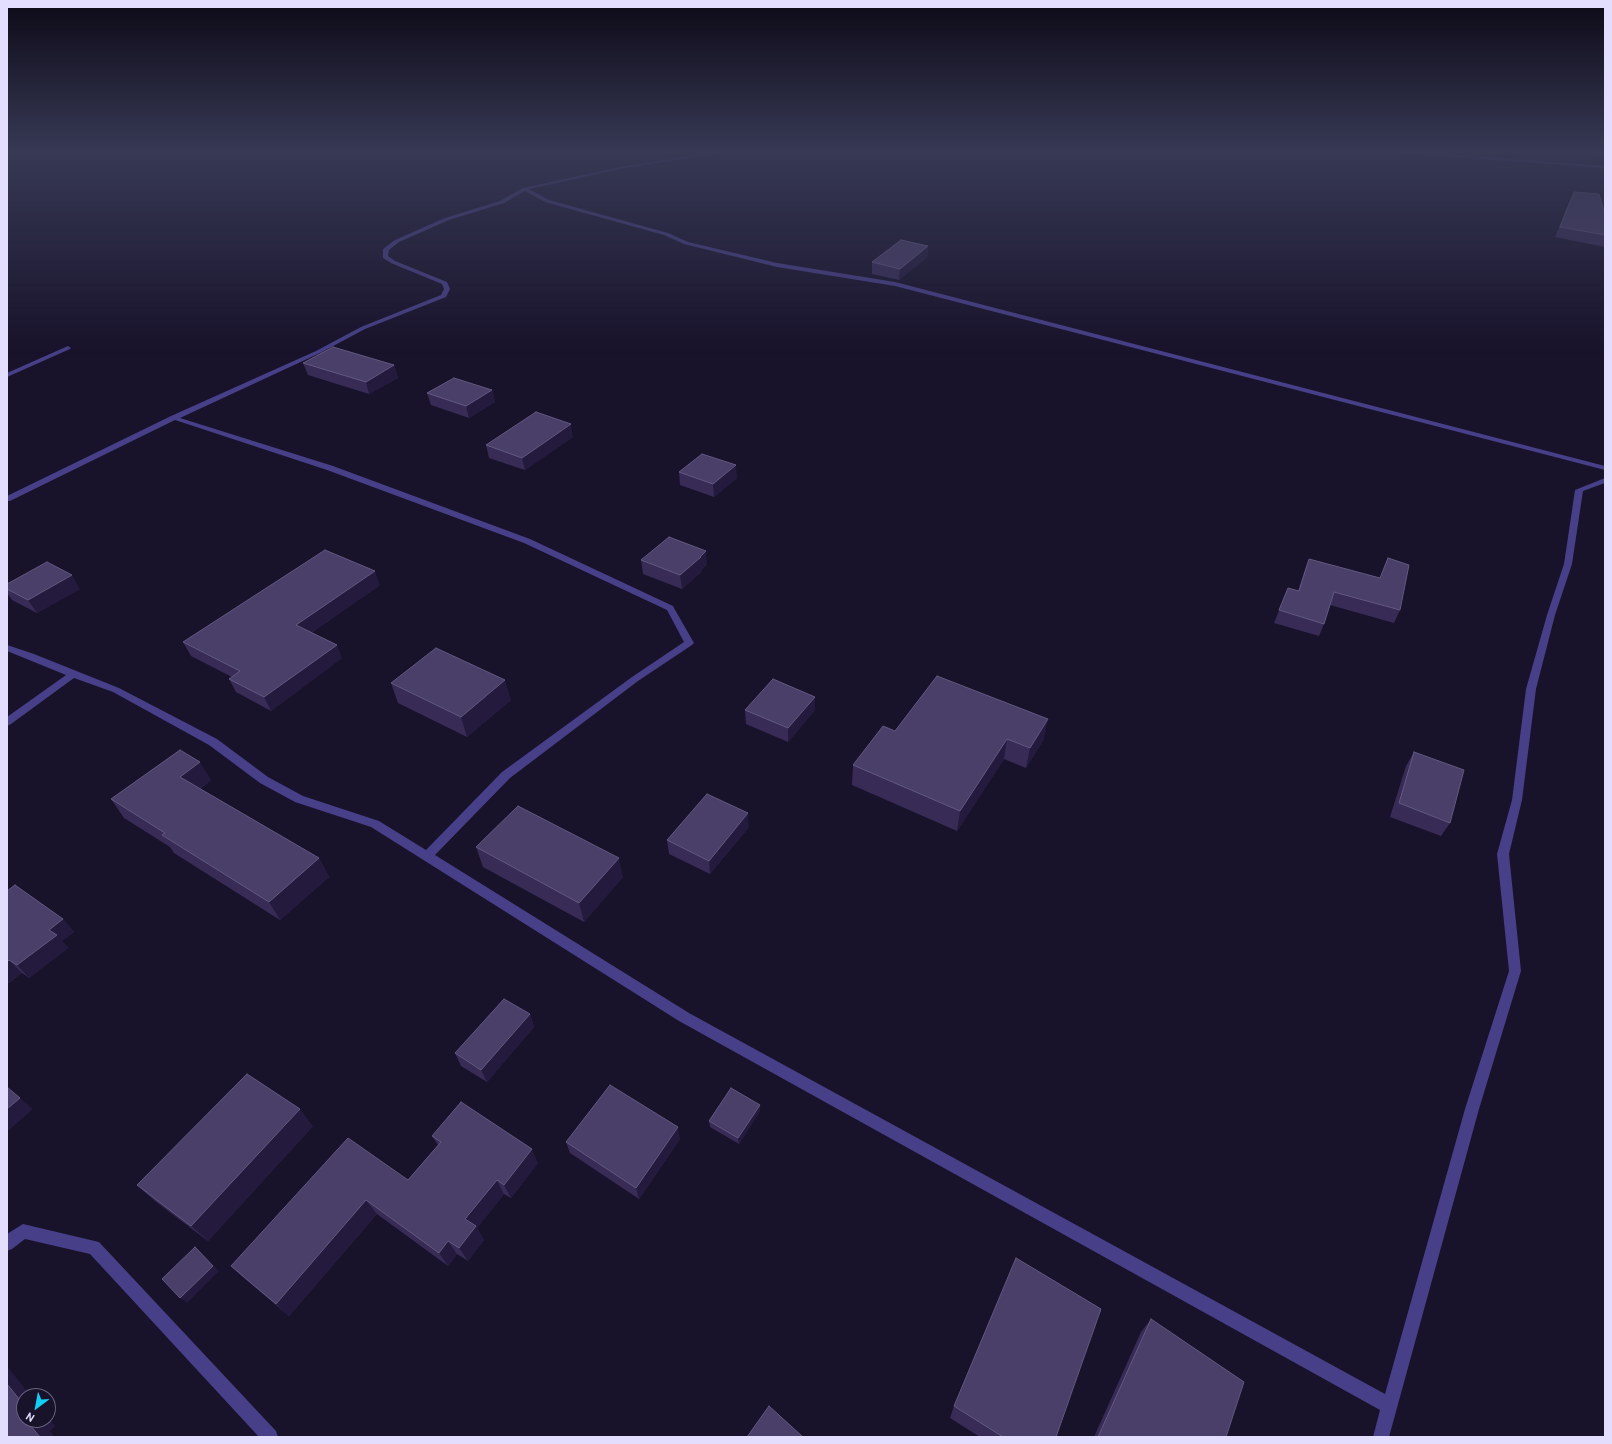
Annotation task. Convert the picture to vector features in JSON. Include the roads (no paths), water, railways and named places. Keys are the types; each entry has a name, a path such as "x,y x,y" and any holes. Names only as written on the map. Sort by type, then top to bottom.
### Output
{"street":[{"path":"7,499 174,418 318,352 363,328 444,296 447,289 445,283 393,262 385,257 386,249 397,241 446,219"},
{"path":"612,219 666,234 686,243 777,265 895,284 1605,468"},
{"path":"7,375 68,348"},
{"path":"174,418 330,468 527,541 670,608 689,643 636,679 506,774 426,857"},
{"path":"1381,1437 1472,1109 1515,971 1503,854 1518,800 1531,689 1551,614 1568,564 1579,490 1605,480"},
{"path":"7,648 32,656 73,674 116,690 213,742 264,780 299,799 375,824 684,1017 1390,1406"},
{"path":"7,722 73,674"},
{"path":"7,1244 24,1231 94,1247 270,1437"}]}
